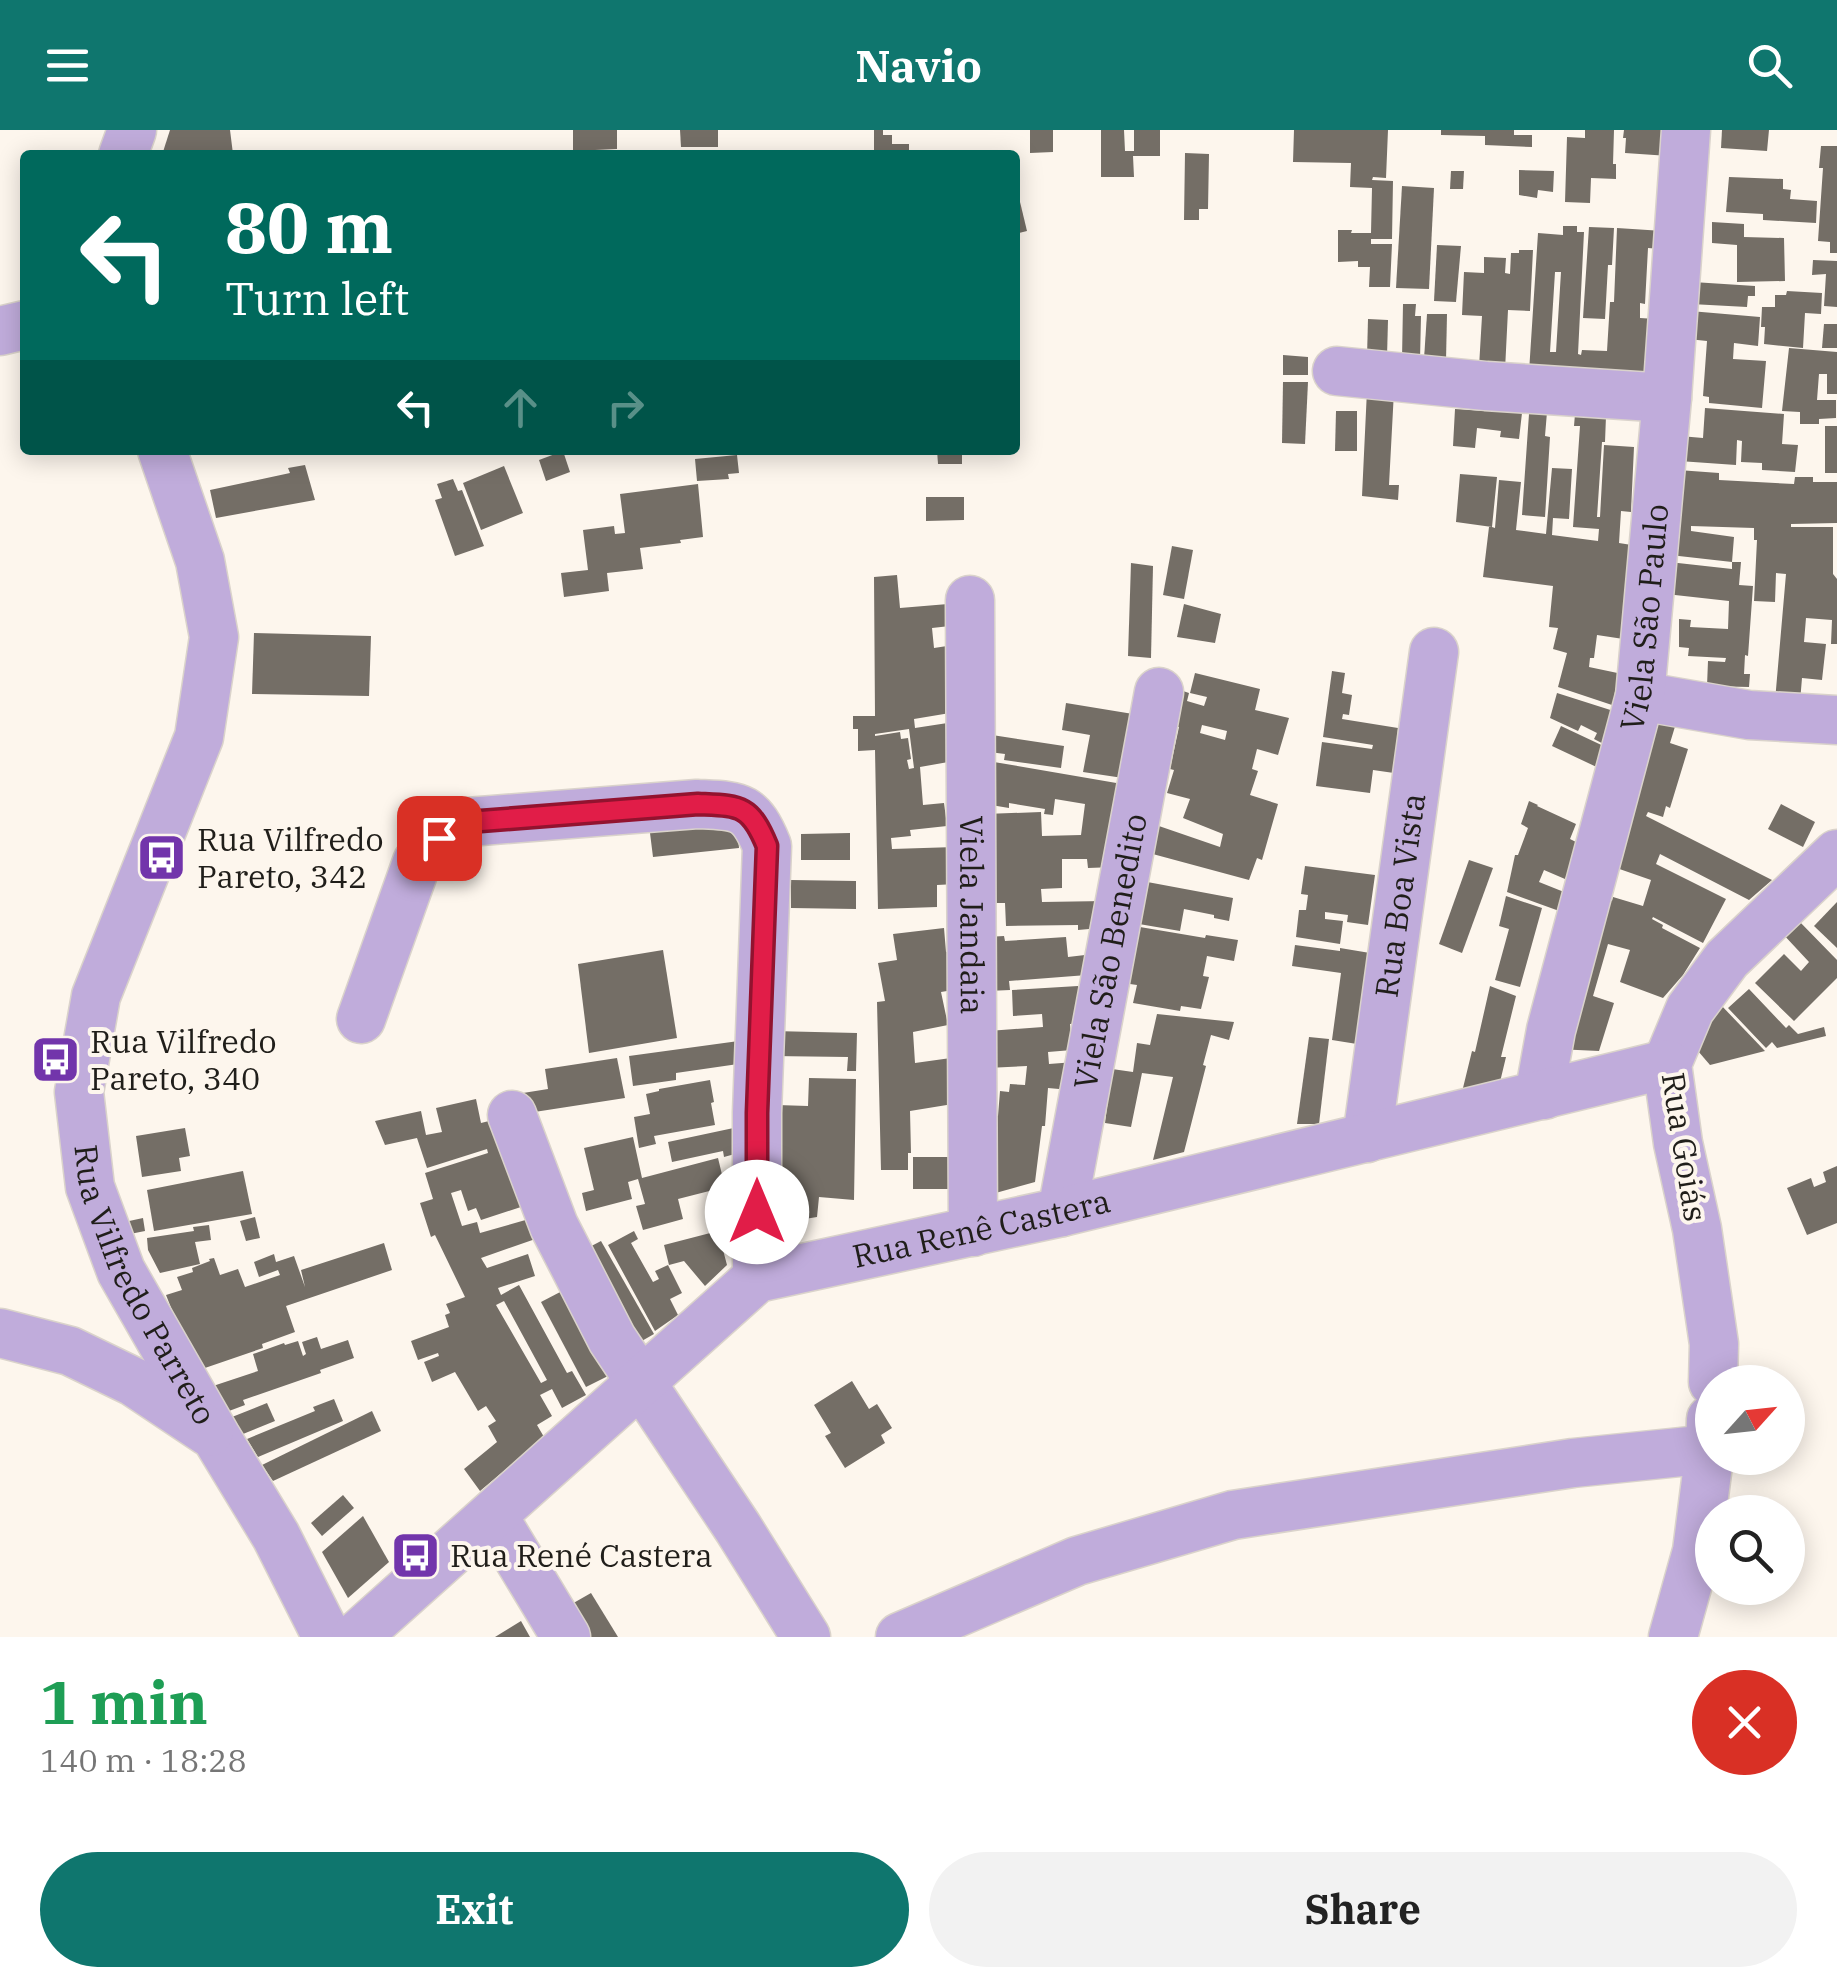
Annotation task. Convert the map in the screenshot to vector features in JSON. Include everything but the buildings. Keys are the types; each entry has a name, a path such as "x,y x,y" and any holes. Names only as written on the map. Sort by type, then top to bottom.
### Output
{"street":[{"name":"Viela São Paulo","path":"1544,1095 1542,1079 1551,1030 1640,696 1686,130"},
{"path":"1337,371 1667,398"},
{"name":"Rua Vilfredo Parreto","path":"164,455 200,561 214,637 200,737 96,996 79,1092 90,1187 121,1271 276,1536 327,1637"},
{"name":"Viela Jandaia","path":"970,600 974,1232"},
{"name":"Rua Boa Vista","path":"1367,1138 1434,652"},
{"name":"Viela São Benedito","path":"1062,1212 1159,692"},
{"path":"1640,696 1749,716 1837,720"},
{"path":"361,1019 417,862 439,838 468,822 698,804 732,806 747,812 767,846 757,1113 756,1278"},
{"name":"Rua Goiás","path":"1713,1365 1714,1344 1697,1229 1678,1143 1667,1064 1690,1009 1727,959 1837,854"},
{"name":"Rua Renê Castera","path":"356,1637 756,1278 1062,1212 1667,1064"},
{"path":"512,1115 554,1226 612,1339 806,1637"},
{"path":"0,1333 70,1352 118,1374 216,1437"},
{"path":"900,1637 1077,1561 1233,1515 1573,1463 1695,1451"},
{"path":"1674,1637 1697,1551 1707,1475"},
{"path":"492,1516 566,1637"}],"place":[{"name":"Rua Vilfredo Pareto, 342","path":"162,858"},
{"name":"Rua Vilfredo Pareto, 340","path":"55,1060"},
{"name":"Rua René Castera","path":"415,1556"}],"route":[{"path":"439,838 468,822 698,804 732,806 747,812 767,846 757,1212"}]}
